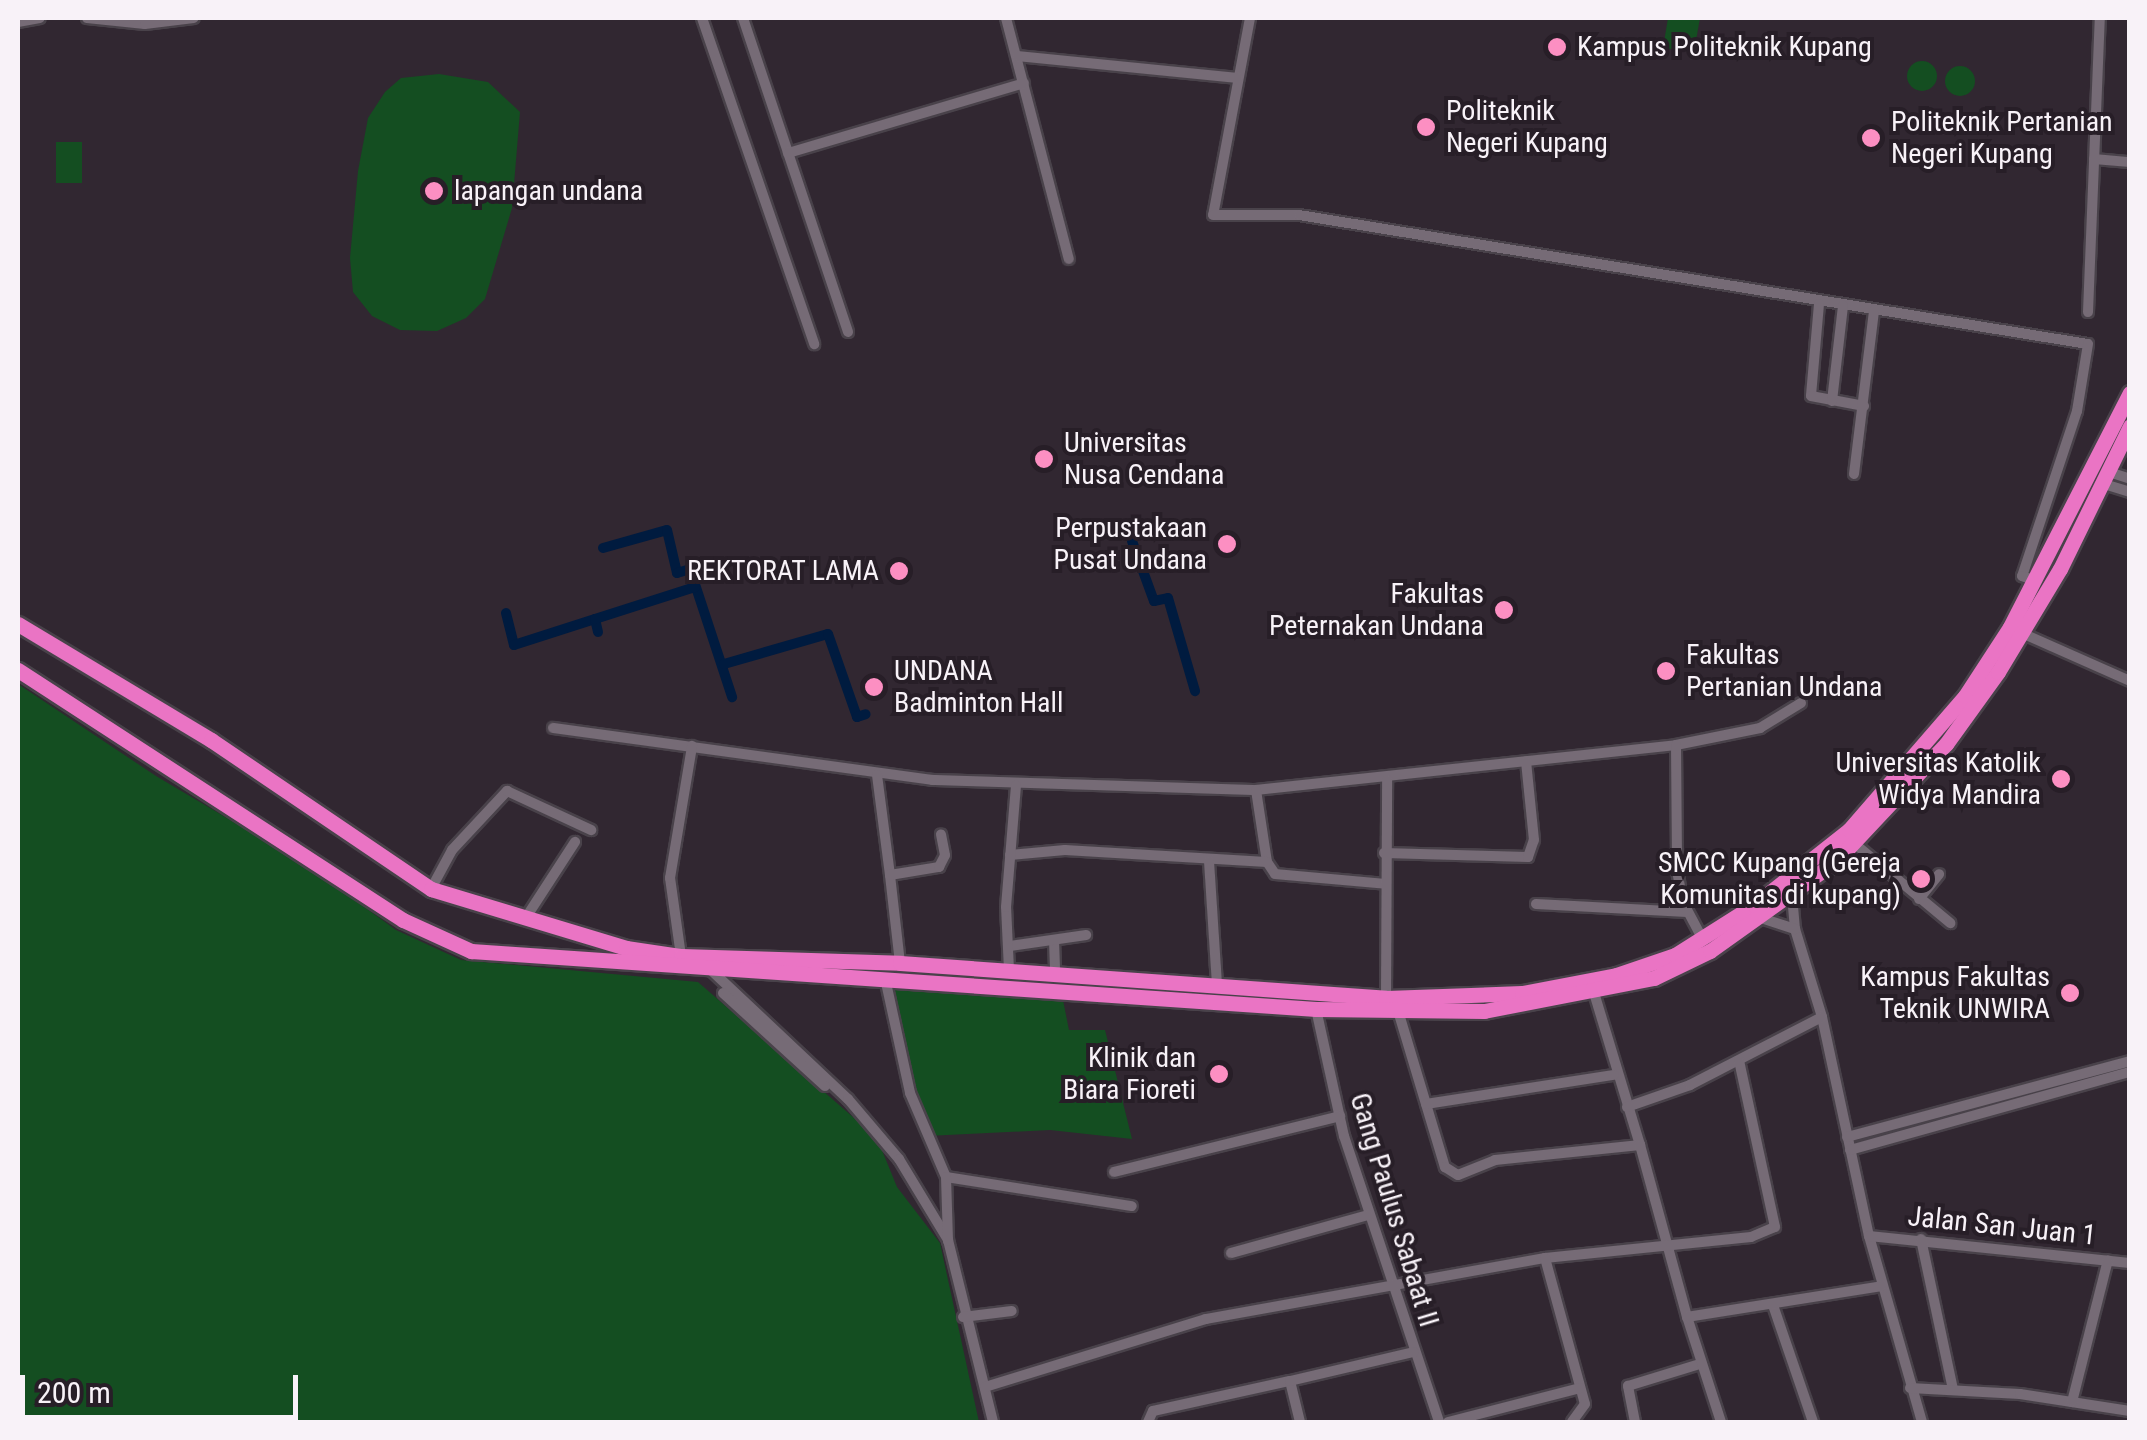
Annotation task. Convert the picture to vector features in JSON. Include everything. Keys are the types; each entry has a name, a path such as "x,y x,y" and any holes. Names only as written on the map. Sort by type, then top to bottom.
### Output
{"highway":[{"path":"2017,630 2036,582 2130,392"},
{"path":"18,670 403,920 471,951 712,970 1260,996 1471,998 1584,982 1648,966 1703,940 1874,813 1946,744 2106,478 2130,426"},
{"path":"18,624 211,740 431,889 524,920 681,956 900,963 1217,985 1316,1009 1399,1014 1484,1011 1654,978 1761,918 1792,896 1854,844 1874,813"},
{"path":"541,957 548,926"}],"street":[{"path":"18,22 40,18"},
{"path":"87,18 194,18"},
{"path":"702,18 814,344"},
{"path":"743,18 848,332"},
{"path":"1006,18 1069,259"},
{"path":"1250,18 1212,215 1299,215 1819,304 2088,344 2077,412 2022,576 2036,582"},
{"path":"2088,312 2100,18"},
{"path":"1017,56 1238,78"},
{"path":"788,153 1024,84"},
{"path":"2094,159 2130,162"},
{"path":"1819,304 1810,392 1832,401 1864,406"},
{"path":"1832,401 1843,306"},
{"path":"1854,474 1874,310"},
{"path":"2106,478 2130,480"},
{"path":"2106,478 2130,492"},
{"path":"2017,630 2130,680"},
{"path":"554,728 878,775 1016,785 1256,790 1387,780 1676,744 1760,728 1801,703"},
{"path":"1676,744 1675,842 1687,912 1703,940"},
{"path":"681,956 670,878 692,746"},
{"path":"1384,853 1528,857 1534,840 1526,761"},
{"path":"878,775 900,963"},
{"path":"1386,998 1387,780"},
{"path":"1009,970 1010,856 1016,785"},
{"path":"1256,790 1266,862 1275,874 1386,884"},
{"path":"431,889 452,850 507,791 591,830"},
{"path":"890,875 940,867 945,855 940,834"},
{"path":"524,920 575,842"},
{"path":"1854,844 1950,923"},
{"path":"1010,856 1065,850 1210,862 1266,862"},
{"path":"1210,862 1217,985"},
{"path":"1920,898 1939,874"},
{"path":"1792,896 1794,928 1822,1017 1869,1236 1922,1422"},
{"path":"1536,904 1687,912"},
{"path":"1761,918 1794,928"},
{"path":"1010,946 1086,935"},
{"path":"1054,940 1055,973"},
{"path":"712,970 864,1115 947,1243"},
{"path":"885,978 910,1093 946,1178 947,1243 990,1422"},
{"path":"1594,992 1614,1074 1665,1220 1664,1246 1721,1422"},
{"name":"Gang Paulus Sabaat II","path":"1316,1009 1368,1216 1439,1422"},
{"path":"1399,1014 1445,1167 1455,1176 1495,1160 1640,1145"},
{"path":"1627,1107 1740,1061 1780,1034 1822,1017"},
{"path":"986,1387 1151,1333 1392,1282 1545,1258 1750,1237 1775,1227 1740,1061"},
{"path":"1850,1150 1944,1115 2130,1061"},
{"path":"1847,1136 2130,1072"},
{"path":"1426,1104 1614,1074"},
{"path":"1114,1172 1340,1116"},
{"path":"946,1178 1132,1206"},
{"path":"1231,1254 1368,1216"},
{"name":"Jalan San Juan 1","path":"1869,1236 2130,1263"},
{"path":"1922,1239 1952,1390"},
{"path":"1545,1258 1586,1411 1572,1422"},
{"path":"2072,1402 2108,1260"},
{"path":"1687,1317 1882,1286"},
{"path":"1773,1305 1813,1422"},
{"path":"965,1316 1012,1311"},
{"path":"965,1316 986,1387 990,1422"},
{"path":"1148,1422 1153,1411 1414,1352"},
{"path":"1635,1422 1628,1386 1700,1364"},
{"path":"1290,1381 1300,1422"},
{"path":"1448,1422 1580,1388"},
{"path":"1910,1388 2130,1411"}],"green space":[{"path":"1668,18 1700,18 1694,52 1663,48"},
{"path":"1922,61 1933,65 1937,76 1933,87 1922,91 1911,87 1907,76 1911,65"},
{"path":"1960,66 1971,70 1975,81 1971,92 1960,96 1949,92 1945,81 1949,70"},
{"name":"lapangan undana","path":"439,74 488,82 520,112 512,208 485,299 466,318 437,331 400,330 372,316 353,292 350,258 358,171 368,118 385,92 401,78"},
{"path":"56,142 82,142 82,183 56,183"},
{"path":"18,684 156,776 308,866 396,930 461,960 698,982 877,1138 897,1187 940,1243 979,1422 18,1422"},
{"path":"893,987 1063,1000 1069,1030 1105,1030 1132,1139 1050,1130 927,1136"}],"waterway":[{"path":"603,548 667,530 677,573 690,569 732,697"},
{"path":"1132,541 1154,601 1168,598 1195,691"},
{"path":"598,632 595,619 695,587"},
{"path":"506,613 514,645 595,619"},
{"path":"724,664 828,634 857,717 866,714"}],"place":[{"name":"Kampus Politeknik Kupang","path":"1557,47"},
{"name":"Politeknik Negeri Kupang","path":"1426,127"},
{"name":"Politeknik Pertanian Negeri Kupang","path":"1871,138"},
{"name":"lapangan undana","path":"434,191"},
{"name":"Universitas Nusa Cendana","path":"1044,459"},
{"name":"Perpustakaan Pusat Undana","path":"1227,544"},
{"name":"REKTORAT LAMA","path":"899,571"},
{"name":"Fakultas Peternakan Undana","path":"1504,610"},
{"name":"Fakultas Pertanian Undana","path":"1666,671"},
{"name":"UNDANA Badminton Hall","path":"874,687"},
{"name":"Universitas Katolik Widya Mandira","path":"2061,779"},
{"name":"SMCC Kupang (Gereja Komunitas di kupang)","path":"1921,879"},
{"name":"Kampus Fakultas Teknik UNWIRA","path":"2070,993"},
{"name":"Klinik dan Biara Fioreti","path":"1219,1074"}]}
